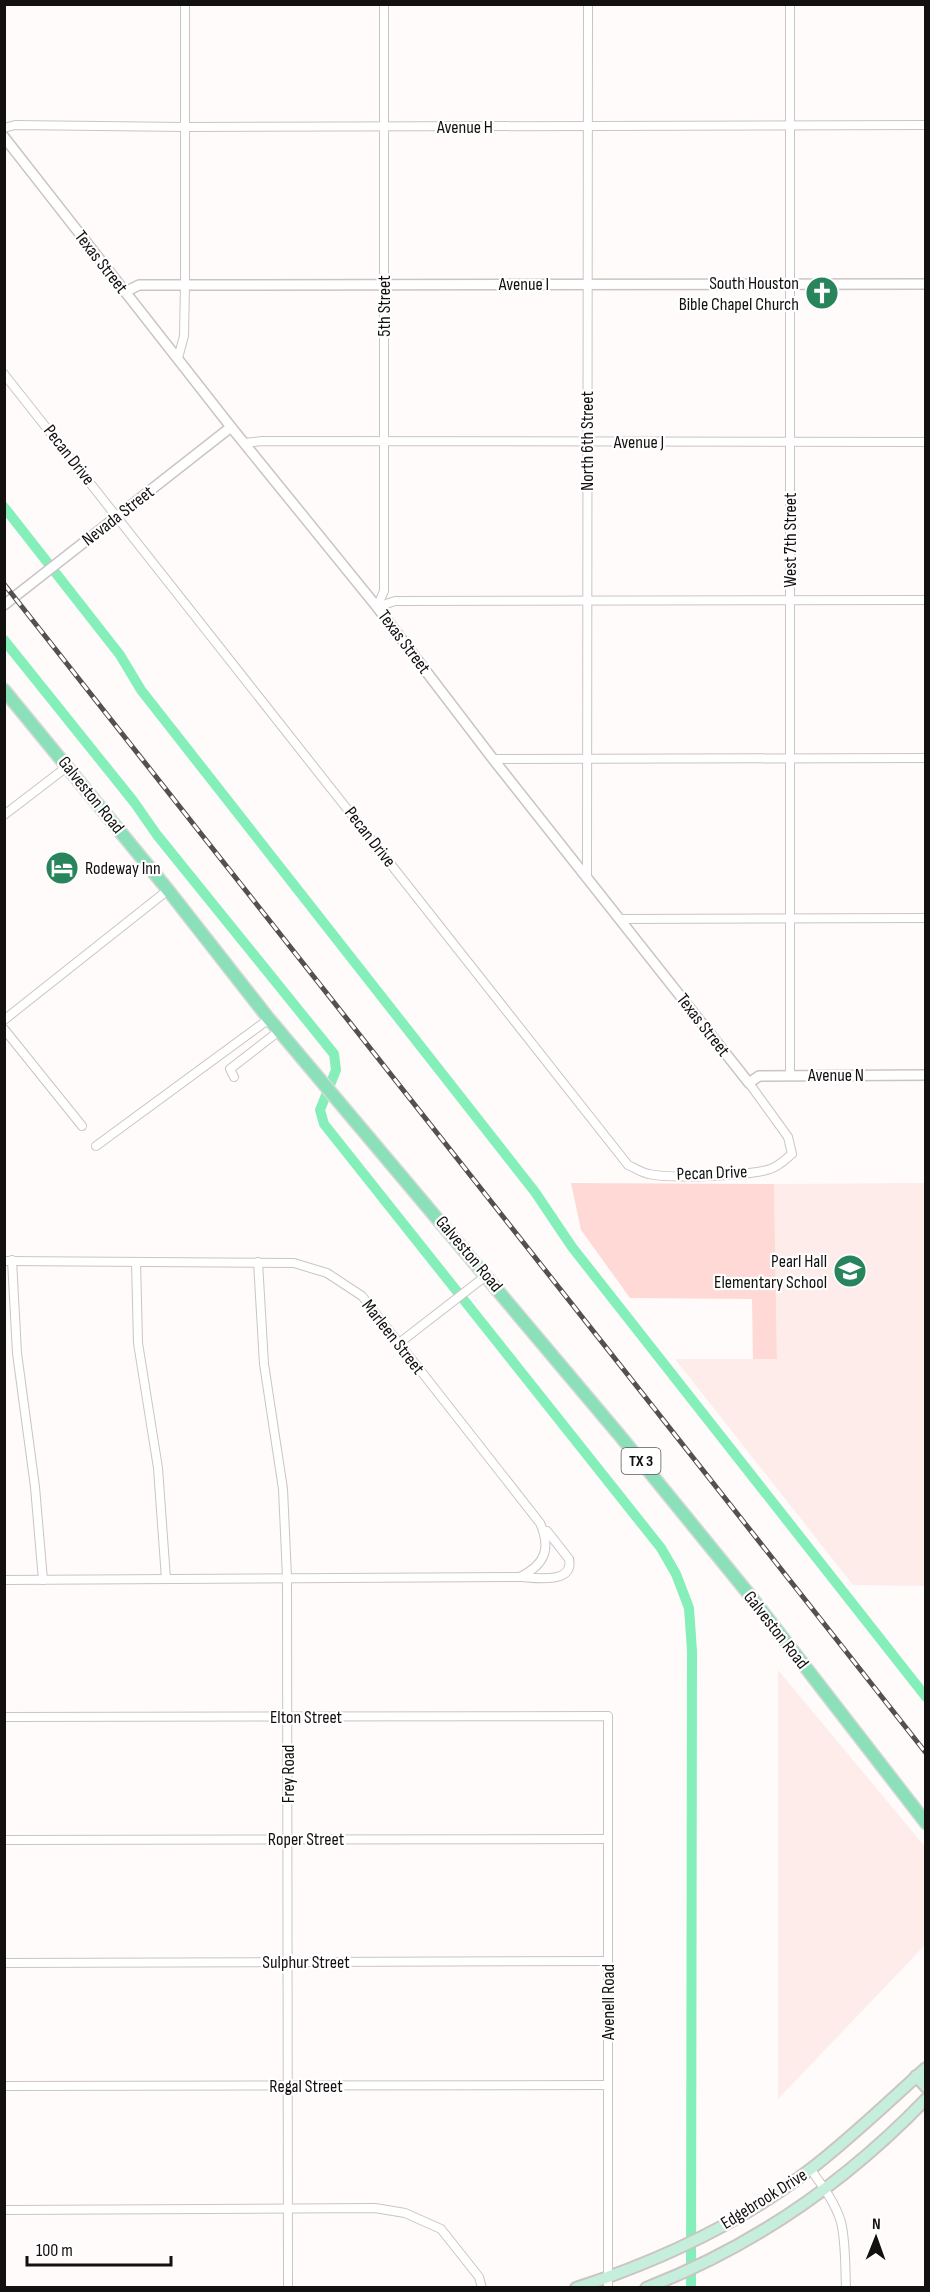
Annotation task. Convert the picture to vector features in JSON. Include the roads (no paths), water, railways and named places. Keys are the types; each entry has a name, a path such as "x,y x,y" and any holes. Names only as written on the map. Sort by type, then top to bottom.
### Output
{"main road":[{"name":"Galveston Road","path":"4,690 68,766 310,1069 487,1275 744,1589 926,1823"},
{"name":"Edgebrook Drive","path":"576,2288 608,2282 673,2251 714,2230 811,2170 855,2134 926,2068"},
{"path":"916,2076 926,2087"},
{"name":"Edgebrook Drive","path":"646,2288 718,2255 776,2222 825,2190 896,2130 926,2099"}],"street":[{"path":"178,358 184,336 185,285 184,4"},
{"name":"5th Street","path":"377,607 384,591 384,4"},
{"name":"North 6th Street","path":"587,878 588,4"},
{"name":"West 7th Street","path":"790,4 790,1075"},
{"name":"Avenue H","path":"4,128 15,125 588,127 790,124 926,126"},
{"name":"Texas Street","path":"4,137 231,427 377,607 493,759 749,1083 788,1137 792,1154"},
{"name":"Avenue I","path":"125,292 139,285 926,284"},
{"name":"Pecan Drive","path":"4,375 628,1165 650,1174 692,1176 748,1173 770,1169 792,1154"},
{"name":"Nevada Street","path":"4,605 231,427"},
{"name":"Avenue J","path":"245,443 262,441 384,443 926,442"},
{"path":"377,607 395,601 926,600"},
{"path":"493,759 926,758"},
{"path":"4,815 68,766"},
{"path":"4,1020 168,890"},
{"path":"621,919 926,918"},
{"path":"96,1146 269,1019"},
{"path":"4,1029 82,1126"},
{"path":"234,1077 230,1069 279,1031"},
{"name":"Avenue N","path":"749,1083 759,1076 926,1075"},
{"path":"8,1261 16,1353 35,1487 43,1580"},
{"name":"Marleen Street","path":"8,1261 294,1263 327,1272 362,1296 540,1523 548,1540 543,1557 533,1571 520,1577"},
{"path":"136,1262 138,1343 158,1468 166,1579"},
{"name":"Frey Road","path":"258,1262 264,1364 283,1489 287,1577 288,2288"},
{"path":"398,1344 487,1275"},
{"path":"4,1580 287,1577 549,1578 561,1576 567,1572 569,1559 540,1523"},
{"name":"Elton Street","path":"4,1717 608,1716"},
{"name":"Avenell Road","path":"608,1716 608,2282"},
{"name":"Roper Street","path":"4,1840 608,1839"},
{"name":"Sulphur Street","path":"4,1963 608,1961"},
{"name":"Regal Street","path":"4,2086 608,2085"},
{"path":"811,2170 825,2190 841,2221 846,2288"},
{"path":"4,2210 375,2208 405,2213 441,2229 479,2277 482,2288"}],"waterway":[{"path":"4,507 120,655 141,690 535,1192 572,1247 926,1697"},
{"path":"4,640 134,802 157,835 334,1054 336,1070 320,1110 324,1124 661,1548 676,1574 689,1608 692,1651 691,2288"}],"railway":[{"path":"4,584 926,1753"}],"place":[{"name":"South Houston Bible Chapel Church","path":"822,293"},
{"name":"Rodeway Inn","path":"62,868"},
{"name":"Pearl Hall Elementary School","path":"850,1271"}]}
